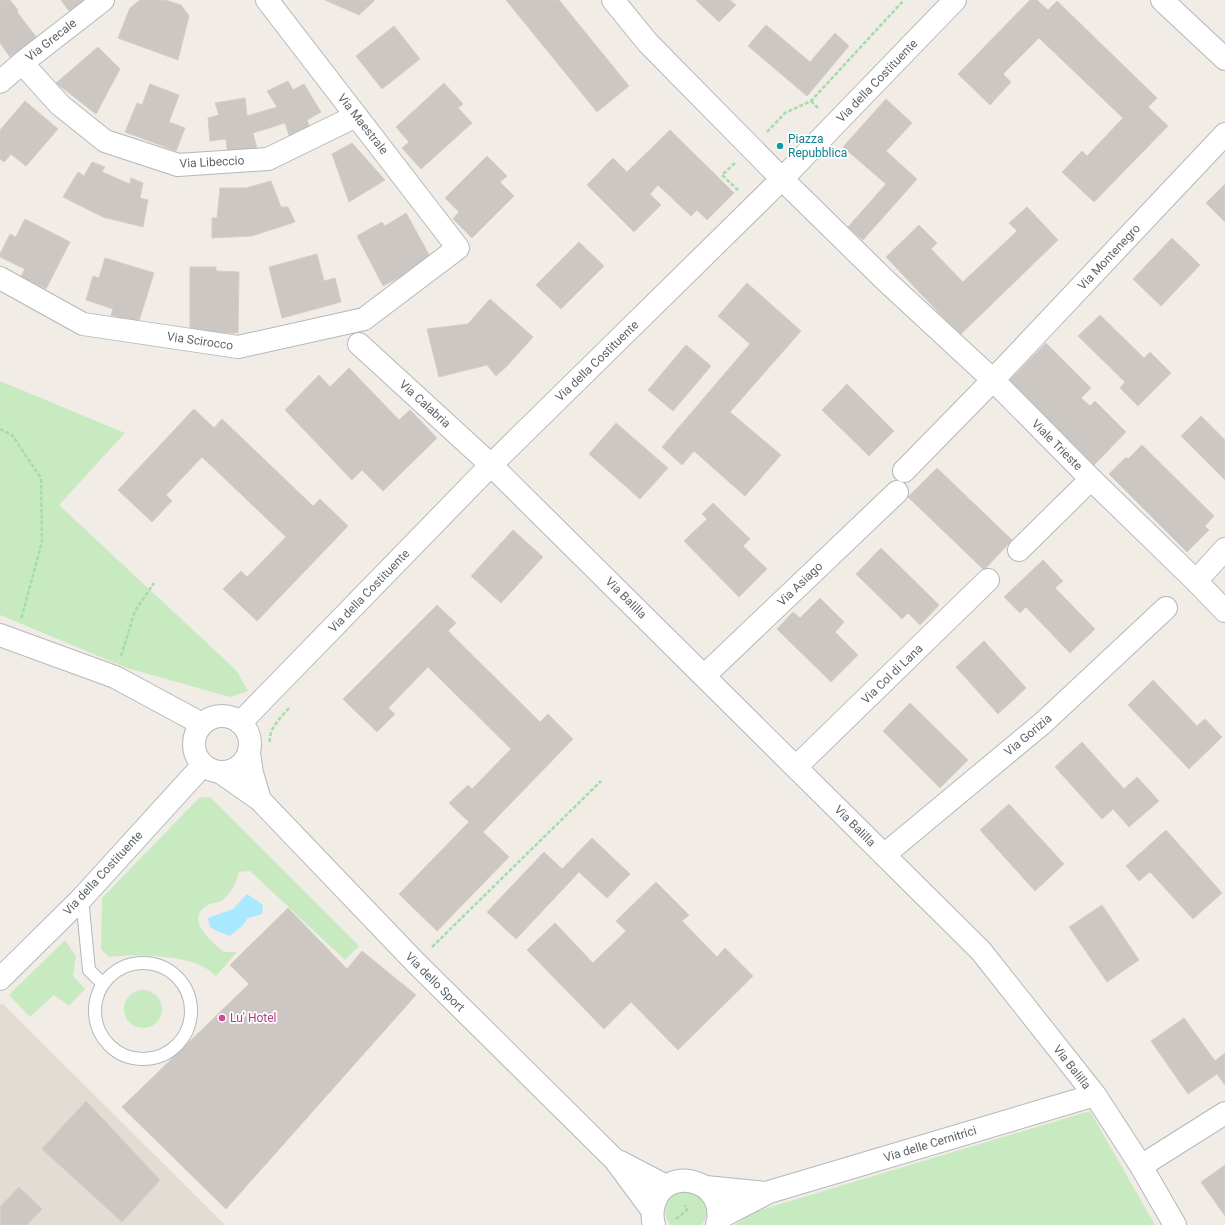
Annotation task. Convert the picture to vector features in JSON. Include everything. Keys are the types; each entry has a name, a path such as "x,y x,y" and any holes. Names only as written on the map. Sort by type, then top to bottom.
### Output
{"street":[{"name":"Via Grecale","path":"0,82 103,0"},
{"name":"Via Maestrale","path":"267,0 458,248"},
{"path":"613,0 648,43 782,179"},
{"name":"Via della Costituente","path":"240,723 491,464 782,179 955,0"},
{"path":"1162,0 1225,59"},
{"name":"Via Libeccio","path":"22,63 60,105 106,141 178,165 268,159 356,116"},
{"name":"Via Montenegro","path":"993,380 1225,134"},
{"name":"Viale Trieste","path":"782,179 886,281 993,380 1225,611"},
{"name":"Via Scirocco","path":"0,278 83,324 238,347 364,319 458,248"},
{"name":"Via Calabria","path":"359,344 491,464"},
{"path":"904,471 993,380"},
{"name":"Via Balilla","path":"491,464 981,951 1094,1095 1141,1166 1175,1225"},
{"path":"1019,550 1091,479"},
{"name":"Via Asiago","path":"704,676 896,492"},
{"path":"1196,581 1225,549"},
{"name":"Via Col di Lana","path":"796,767 988,580"},
{"name":"Via Gorizia","path":"884,855 1044,722 1166,608"},
{"path":"7,638 115,677 202,724"},
{"path":"218,716 228,716 240,723 249,734 251,743 249,753 245,761 238,768 229,772 211,769 198,758 194,745 197,731 202,724 209,719 218,716"},
{"name":"Via dello Sport","path":"249,753 252,773 260,800"},
{"name":"Via della Costituente","path":"0,979 211,769"},
{"name":"Via dello Sport","path":"211,769 260,800 416,963 615,1160 653,1217"},
{"name":"Via delle Cernitrici","path":"718,1222 765,1193 1094,1095"},
{"path":"1141,1166 1225,1113"},
{"name":"Via dello Sport","path":"615,1160 666,1186"},
{"name":"Via delle Cernitrici","path":"666,1186 686,1180 697,1182 706,1187 765,1193"},
{"path":"653,1217 659,1193 666,1186"},
{"path":"706,1187 717,1201 719,1209 718,1222"}],"lane":[{"path":"82,898 89,970 103,984"},
{"path":"146,963 162,966 176,976 186,989 191,1005 190,1021 184,1036 174,1048 161,1056 146,1059 131,1058 117,1052 106,1042 98,1029 95,1014 96,999 103,984 114,972 129,965 146,963"}],"path":[{"path":"811,101 904,0"},
{"path":"0,429 12,435 41,478 42,542 7,638"},
{"path":"115,677 135,611 154,584"},
{"path":"416,963 601,781"},
{"path":"675,1220 687,1210 684,1199"}],"shaded area":[{"path":"2,1003 225,1225 0,1225 0,1005"}],"green space":[{"path":"0,381 125,433 59,505 237,671 248,691 230,697 127,668 0,615"},
{"path":"210,797 359,946 345,960 250,871 239,872 230,893 224,899 210,904 202,910 199,916 199,922 202,929 212,942 224,952 237,952 216,976 204,967 183,960 157,956 109,957 101,949 102,898 199,798"},
{"path":"65,940 76,956 73,976 85,989 69,1006 54,995 30,1017 9,995"},
{"path":"139,990 147,990 157,995 161,1002 161,1016 157,1023 147,1028 139,1028 129,1023 127,1020 124,1013 124,1005 129,995 132,993"},
{"path":"1090,1111 1155,1225 734,1225 757,1211"},
{"path":"681,1191 696,1193 706,1203 706,1217 702,1225 670,1225 665,1214 666,1205 672,1197"}],"water":[{"path":"247,894 263,905 262,914 248,918 241,927 230,936 210,927 208,918 233,909"}],"building":[{"path":"0,0 10,0 18,10 17,12 37,38 10,57 0,43"},
{"path":"61,0 85,0 69,11"},
{"path":"140,0 165,0 181,5 189,16 178,60 118,38 130,8"},
{"path":"325,0 375,0 359,15"},
{"path":"506,0 559,0 629,86 597,112"},
{"path":"696,0 730,0 736,5 719,22"},
{"path":"1030,0 1037,0 1048,10 1057,1 1157,98 1148,107 1168,126 1094,202 1062,172 1082,151 1087,156 1123,118 1039,38 1003,74 1011,82 990,105 958,74"},
{"path":"766,25 810,62 835,33 849,46 807,96 748,46"},
{"path":"394,26 420,59 382,89 356,56"},
{"path":"98,47 120,69 96,114 56,83"},
{"path":"288,81 293,90 304,84 321,112 307,120 311,131 291,141 285,123 253,133 257,149 228,156 226,139 210,141 208,118 219,115 215,103 245,98 247,116 277,107 267,91"},
{"path":"444,83 463,104 458,108 472,123 421,169 402,148 409,142 396,127"},
{"path":"150,84 179,95 169,122 185,128 176,151 125,132 137,103 142,105"},
{"path":"886,99 912,123 886,151 917,179 863,240 848,227 886,184 843,147"},
{"path":"25,101 58,129 26,166 11,154 4,162 0,159 0,130"},
{"path":"670,130 734,193 707,220 697,210 691,216 658,185 650,194 661,205 634,232 587,185 613,158 627,172"},
{"path":"352,143 385,180 349,202 332,154"},
{"path":"487,156 507,176 500,182 514,196 472,238 453,219 459,212 445,198"},
{"path":"92,162 105,167 102,172 130,184 131,178 143,183 140,198 148,200 143,227 103,217 63,197 78,172 84,176"},
{"path":"271,181 281,207 288,207 295,222 252,236 212,238 212,218 217,218 220,188 246,188"},
{"path":"1225,184 1225,222 1206,203"},
{"path":"1027,207 1058,240 960,335 886,257 919,225 937,243 931,249 963,282 1017,231 1009,223"},
{"path":"406,213 432,260 383,286 357,236 382,222 385,226"},
{"path":"25,219 70,242 46,289 21,276 25,269 0,257 10,234 16,237"},
{"path":"1172,238 1200,265 1161,306 1133,279"},
{"path":"579,242 604,266 561,309 536,285"},
{"path":"317,254 324,281 335,278 341,302 282,318 269,267"},
{"path":"105,258 154,273 138,324 111,315 113,309 86,300 93,276 99,278"},
{"path":"190,267 216,267 216,271 239,272 238,333 190,333"},
{"path":"747,283 801,331 730,412 781,455 745,496 694,451 682,465 662,447 750,344 718,316"},
{"path":"490,299 533,337 496,376 487,365 439,377 427,329 468,324"},
{"path":"1100,315 1144,358 1150,352 1171,373 1138,406 1120,388 1125,382 1078,336"},
{"path":"1046,343 1091,388 1081,398 1090,406 1095,401 1126,432 1094,465 1009,381"},
{"path":"686,345 711,366 673,411 648,390"},
{"path":"349,368 399,420 410,410 437,438 383,491 362,470 352,480 285,410 319,375 330,387"},
{"path":"847,384 894,431 869,456 822,410"},
{"path":"194,409 214,428 222,419 313,506 320,499 348,526 257,621 223,589 241,571 247,577 286,537 202,457 166,495 172,501 152,522 118,490"},
{"path":"1201,416 1225,440 1225,480 1181,436"},
{"path":"616,423 668,468 640,499 589,454"},
{"path":"1142,445 1214,516 1205,526 1209,530 1187,552 1109,474 1126,457 1128,459"},
{"path":"937,468 1012,540 984,570 908,497"},
{"path":"713,503 750,539 743,546 767,569 739,597 684,541 707,519 702,514"},
{"path":"513,530 543,557 501,603 471,576"},
{"path":"881,548 939,605 920,625 908,613 902,619 856,574"},
{"path":"1043,560 1063,581 1055,588 1095,629 1070,653 1026,607 1020,613 1004,597"},
{"path":"820,598 844,622 835,632 858,655 831,682 777,629 793,612 800,618"},
{"path":"437,605 456,623 448,631 540,722 548,714 573,739 483,832 509,857 437,931 399,894 469,822 449,803 468,785 472,789 511,749 428,667 388,708 395,714 377,732 343,699"},
{"path":"984,641 1026,688 998,714 956,667"},
{"path":"1153,680 1197,726 1205,719 1222,737 1189,769 1128,705"},
{"path":"910,703 968,760 940,788 883,731"},
{"path":"1082,742 1124,789 1137,777 1159,801 1129,827 1113,809 1102,819 1055,767"},
{"path":"1009,804 1064,864 1035,891 980,830"},
{"path":"1166,830 1222,893 1193,919 1150,872 1139,881 1126,866"},
{"path":"592,838 630,874 607,898 579,872 516,939 487,912 544,852 562,869"},
{"path":"656,882 689,915 682,921 717,957 725,948 753,976 678,1050 631,1002 604,1029 527,950 555,923 593,963 626,931 616,921"},
{"path":"1102,905 1139,960 1107,982 1069,927"},
{"path":"288,908 347,969 362,951 416,995 226,1209 122,1107 249,984 230,965"},
{"path":"1184,1018 1215,1061 1225,1053 1225,1085 1217,1074 1188,1094 1151,1041"},
{"path":"86,1101 160,1180 122,1222 42,1149"},
{"path":"1225,1165 1225,1216 1201,1182"},
{"path":"19,1187 42,1209 27,1225 1,1225 0,1207"}],"place":[{"name":"Piazza Repubblica","path":"780,146"},
{"name":"Lu' Hotel","path":"222,1018"}]}
